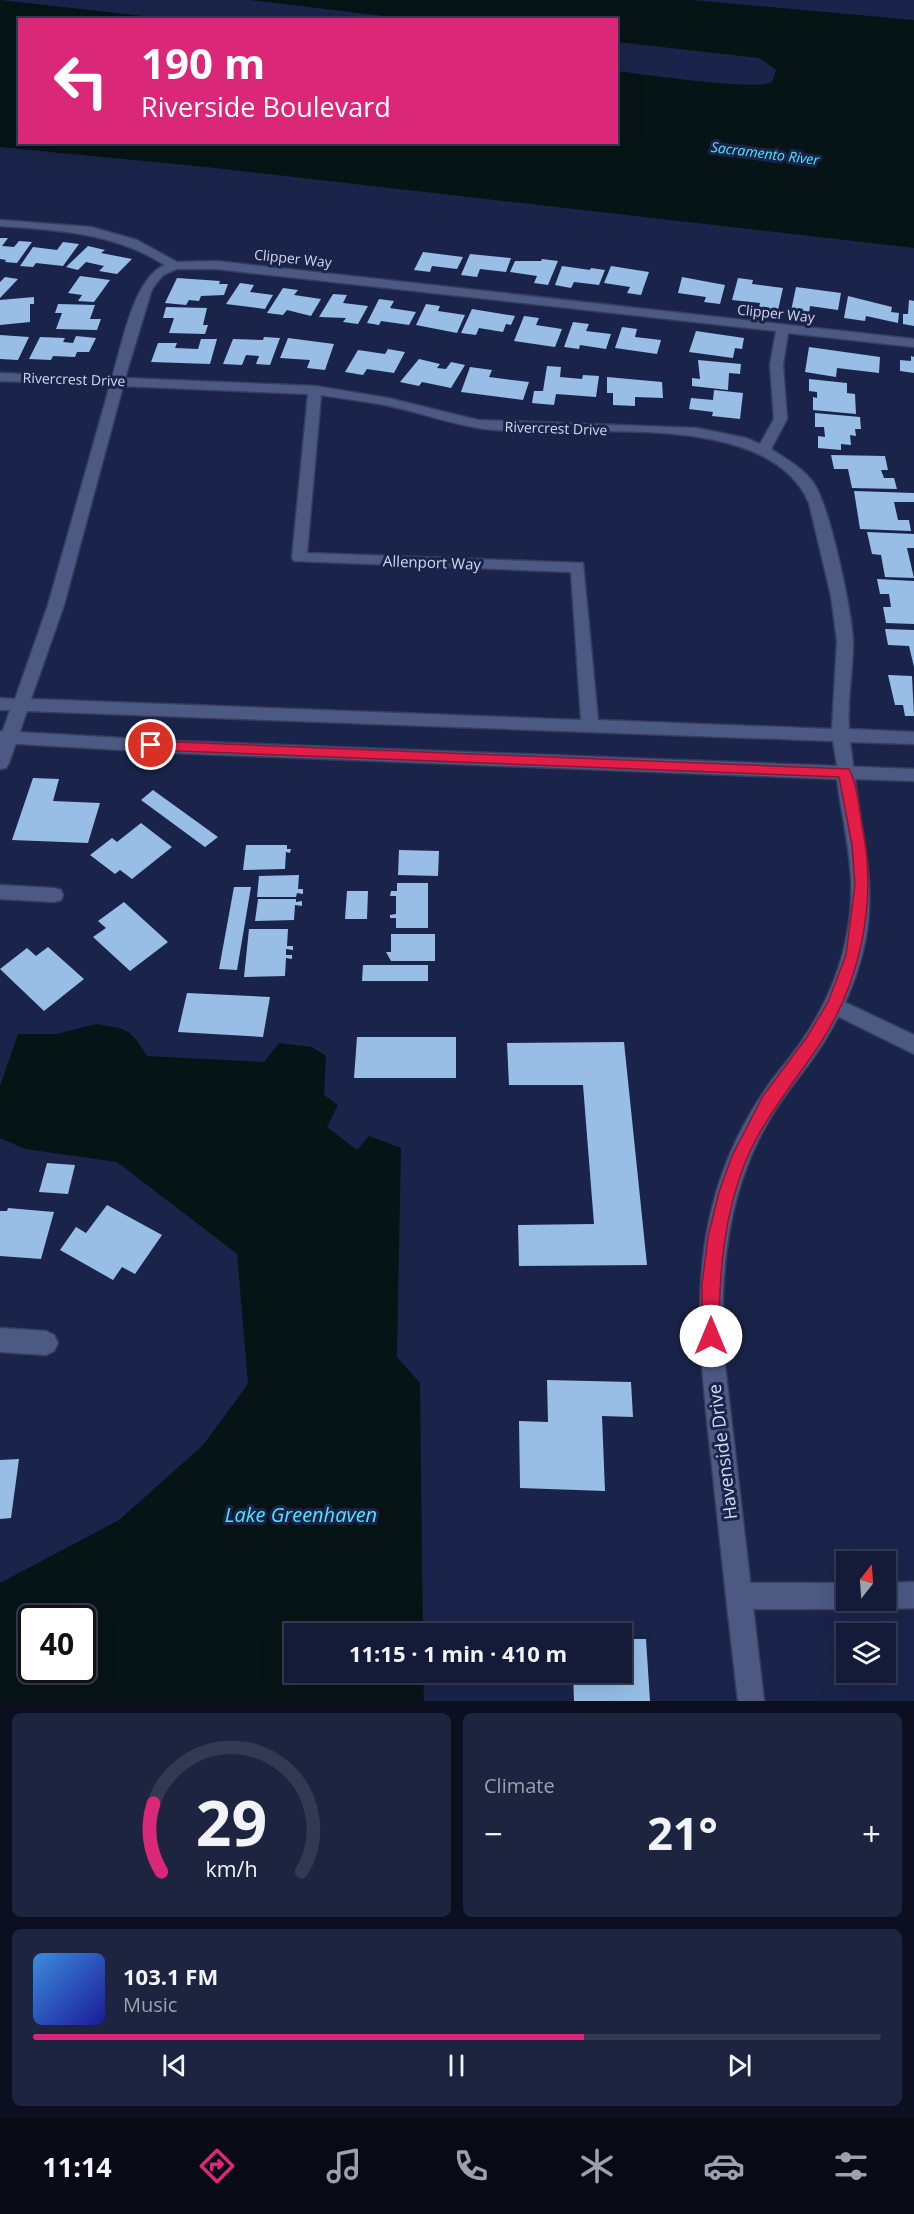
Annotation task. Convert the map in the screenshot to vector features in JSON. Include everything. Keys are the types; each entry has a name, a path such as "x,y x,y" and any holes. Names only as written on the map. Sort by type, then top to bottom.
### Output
{"street":[{"path":"0,223 103,232 139,243 174,265"},
{"path":"0,763 4,737 22,704 56,605 97,450 146,289 152,276 158,270 174,265"},
{"name":"Clipper Way","path":"174,265 216,265 914,343"},
{"path":"763,450 775,436 781,422 783,406 777,363 783,328"},
{"name":"Rivercrest Drive","path":"0,377 119,380 315,390 388,402 478,424 697,432 741,441 763,450 796,472 809,487 816,503 839,596 845,641 841,735 845,772"},
{"name":"Allenport Way","path":"315,390 299,558 578,567 590,724"},
{"path":"0,704 590,724 914,738"},
{"path":"4,737 175,747 914,775"},
{"name":"Havenside Drive","path":"751,1701 711,1354 710,1285 727,1192 745,1144 768,1101 813,1042 834,1005 853,955 862,885 859,845 845,772"},
{"path":"0,892 54,895"},
{"path":"834,1005 914,1045"},
{"path":"0,1340 46,1343"},
{"path":"739,1596 836,1596"},
{"path":"896,1596 914,1596"}],"water":[{"name":"Sacramento River","path":"0,0 161,18 18,18 18,144 618,144 618,71 697,81 761,84 772,82 776,70 759,58 618,42 618,18 401,18 250,0 692,0 914,20 914,248 206,167 0,147"},
{"name":"Lake Greenhaven","path":"96,1024 116,1027 128,1032 147,1056 264,1062 279,1043 312,1047 326,1056 324,1095 338,1105 327,1127 357,1150 369,1136 401,1148 397,1357 420,1383 423,1623 284,1623 284,1683 423,1683 424,1701 0,1701 0,1583 119,1520 203,1445 248,1384 237,1254 117,1162 25,1149 0,1138 0,1086 18,1034 56,1034"}],"building":[{"path":"0,238 8,238 2,246 14,247 19,241 32,242 17,263 5,262 6,260 0,259"},
{"path":"63,242 79,244 63,266 36,263 33,267 20,266 33,247 57,250"},
{"path":"88,246 105,250 101,253 132,259 117,274 99,271 104,266 86,262 78,270 66,267"},
{"path":"423,252 463,257 457,269 432,266 430,272 414,270"},
{"path":"470,254 511,258 506,272 480,269 477,277 461,275"},
{"path":"542,259 558,261 548,285 534,283 537,276 510,272 515,261 541,261"},
{"path":"562,266 605,270 599,285 574,282 571,288 555,285"},
{"path":"611,266 649,272 641,295 627,293 630,287 604,283"},
{"path":"80,276 110,280 94,302 78,301 82,295 68,293"},
{"path":"5,277 18,279 0,298 0,282"},
{"path":"682,277 725,285 720,304 704,302 706,297 678,293"},
{"path":"177,278 220,281 219,284 228,284 224,295 201,296 199,301 189,300 186,305 165,303"},
{"path":"738,278 753,280 752,284 783,288 778,310 759,308 760,303 732,300"},
{"path":"240,283 254,285 250,292 273,295 265,309 226,304"},
{"path":"796,287 841,293 838,310 810,306 809,314 791,311"},
{"path":"283,288 298,290 294,295 321,299 311,316 287,310 283,315 267,313"},
{"path":"333,294 347,295 343,303 368,306 358,324 343,322 346,318 319,317"},
{"path":"848,296 892,307 891,312 899,313 898,323 866,316 865,321 844,318"},
{"path":"34,297 34,304 30,304 30,322 0,325 0,300"},
{"path":"379,299 394,301 390,308 416,312 409,325 381,321 379,325 367,323"},
{"path":"909,300 914,301 914,326 903,324 903,314 908,314"},
{"path":"58,304 95,305 90,319 101,319 97,330 56,329 62,313 55,313"},
{"path":"426,304 440,306 438,311 465,315 457,333 416,325"},
{"path":"166,307 207,308 203,325 208,325 205,334 169,333 174,318 163,318"},
{"path":"472,309 515,316 511,325 506,324 503,332 479,328 476,335 461,333"},
{"path":"524,316 539,318 536,325 562,329 555,347 514,341"},
{"path":"573,322 589,324 586,331 611,334 606,349 580,345 579,349 564,347"},
{"path":"622,327 637,329 635,337 661,340 657,354 615,348"},
{"path":"696,331 744,338 742,349 735,348 733,358 689,352"},
{"path":"0,335 29,337 18,360 0,359"},
{"path":"76,336 96,338 89,352 77,352 75,357 53,356 51,360 29,359 40,337 65,338 63,342 73,343"},
{"path":"264,337 280,338 270,365 256,364 259,356 246,355 242,365 223,364 233,339 263,340"},
{"path":"288,338 334,344 325,370 307,368 310,360 280,358"},
{"path":"201,339 217,339 210,364 151,362 158,343 177,343 175,348 198,349"},
{"path":"809,347 880,357 879,373 837,368 836,377 805,372"},
{"path":"388,349 405,352 394,373 367,369 363,375 345,372 358,350 385,354"},
{"path":"911,356 914,357 914,373 900,371 900,360 911,361"},
{"path":"419,359 440,364 437,368 446,369 451,362 465,365 451,388 422,382 419,386 400,382"},
{"path":"698,360 741,364 740,374 729,373 728,390 692,386 692,378 700,379"},
{"path":"547,366 561,367 560,377 582,379 583,375 599,376 596,397 556,394 554,405 532,403 534,391 543,391"},
{"path":"470,367 492,370 489,377 529,382 523,400 461,392"},
{"path":"607,377 662,382 663,398 635,397 635,406 613,405 613,393 607,393"},
{"path":"809,379 847,383 847,393 855,394 856,414 813,410 813,397 817,398 817,392 809,391"},
{"path":"714,390 743,393 740,419 712,416 713,412 689,409 691,398 713,400"},
{"path":"815,413 860,417 861,429 855,429 856,436 850,435 851,445 841,444 841,450 818,448 818,436 825,437 824,427 815,427"},
{"path":"831,455 885,456 888,470 881,470 884,478 894,478 897,489 852,488 848,469 834,469"},
{"path":"854,491 914,493 914,502 894,502 898,520 909,520 911,531 860,529"},
{"path":"867,532 914,534 914,548 907,548 914,578 885,577 881,555 872,554"},
{"path":"877,579 914,581 914,624 886,623 883,607 891,607 889,594 880,594"},
{"path":"885,629 914,630 914,667 909,646 888,645"},
{"path":"888,675 912,676 914,716 905,716 903,705 895,705"},
{"path":"33,778 59,779 53,801 100,803 88,843 12,840"},
{"path":"153,790 218,837 205,847 141,800"},
{"path":"141,823 172,847 132,879 120,870 115,874 90,855 112,838 117,842"},
{"path":"246,845 287,845 287,849 291,849 290,853 286,852 285,869 243,870"},
{"path":"399,850 439,851 438,876 398,875"},
{"path":"299,875 298,889 303,889 303,894 297,893 296,897 257,897 259,876"},
{"path":"397,883 428,883 428,928 396,928 396,918 390,918 390,915 396,914 396,896 390,896 391,891 397,891"},
{"path":"234,887 251,887 237,970 219,969"},
{"path":"347,891 368,891 367,919 345,919"},
{"path":"258,899 296,899 296,902 302,901 302,906 295,905 294,920 255,921"},
{"path":"124,902 168,942 130,971 93,937 106,928 98,921"},
{"path":"249,929 288,929 287,946 293,946 293,950 286,949 286,955 292,955 292,959 286,958 285,976 244,977"},
{"path":"391,934 435,934 435,961 391,961 386,952 391,952"},
{"path":"48,947 84,979 44,1011 0,969 27,948 36,956"},
{"path":"363,965 428,965 428,981 362,981"},
{"path":"187,993 270,997 263,1037 178,1032"},
{"path":"357,1037 456,1037 456,1078 354,1078"},
{"path":"624,1042 647,1265 519,1266 518,1225 594,1224 583,1085 509,1085 507,1043"},
{"path":"47,1163 75,1165 68,1194 39,1192"},
{"path":"107,1205 162,1235 135,1274 122,1267 113,1280 60,1250 76,1227 86,1233"},
{"path":"8,1208 54,1212 41,1259 0,1256 0,1211 7,1211"},
{"path":"547,1380 631,1382 633,1417 602,1416 605,1491 520,1488 519,1421 548,1422"},
{"path":"19,1459 11,1518 0,1519 0,1460"},
{"path":"632,1639 646,1639 650,1701 574,1701 573,1683 632,1683"}],"route":[{"path":"151,745 845,772 847,795 859,845 862,885 860,920 853,955 834,1005 813,1042 768,1101 740,1156 727,1192 717,1237 710,1285 711,1336"}]}
